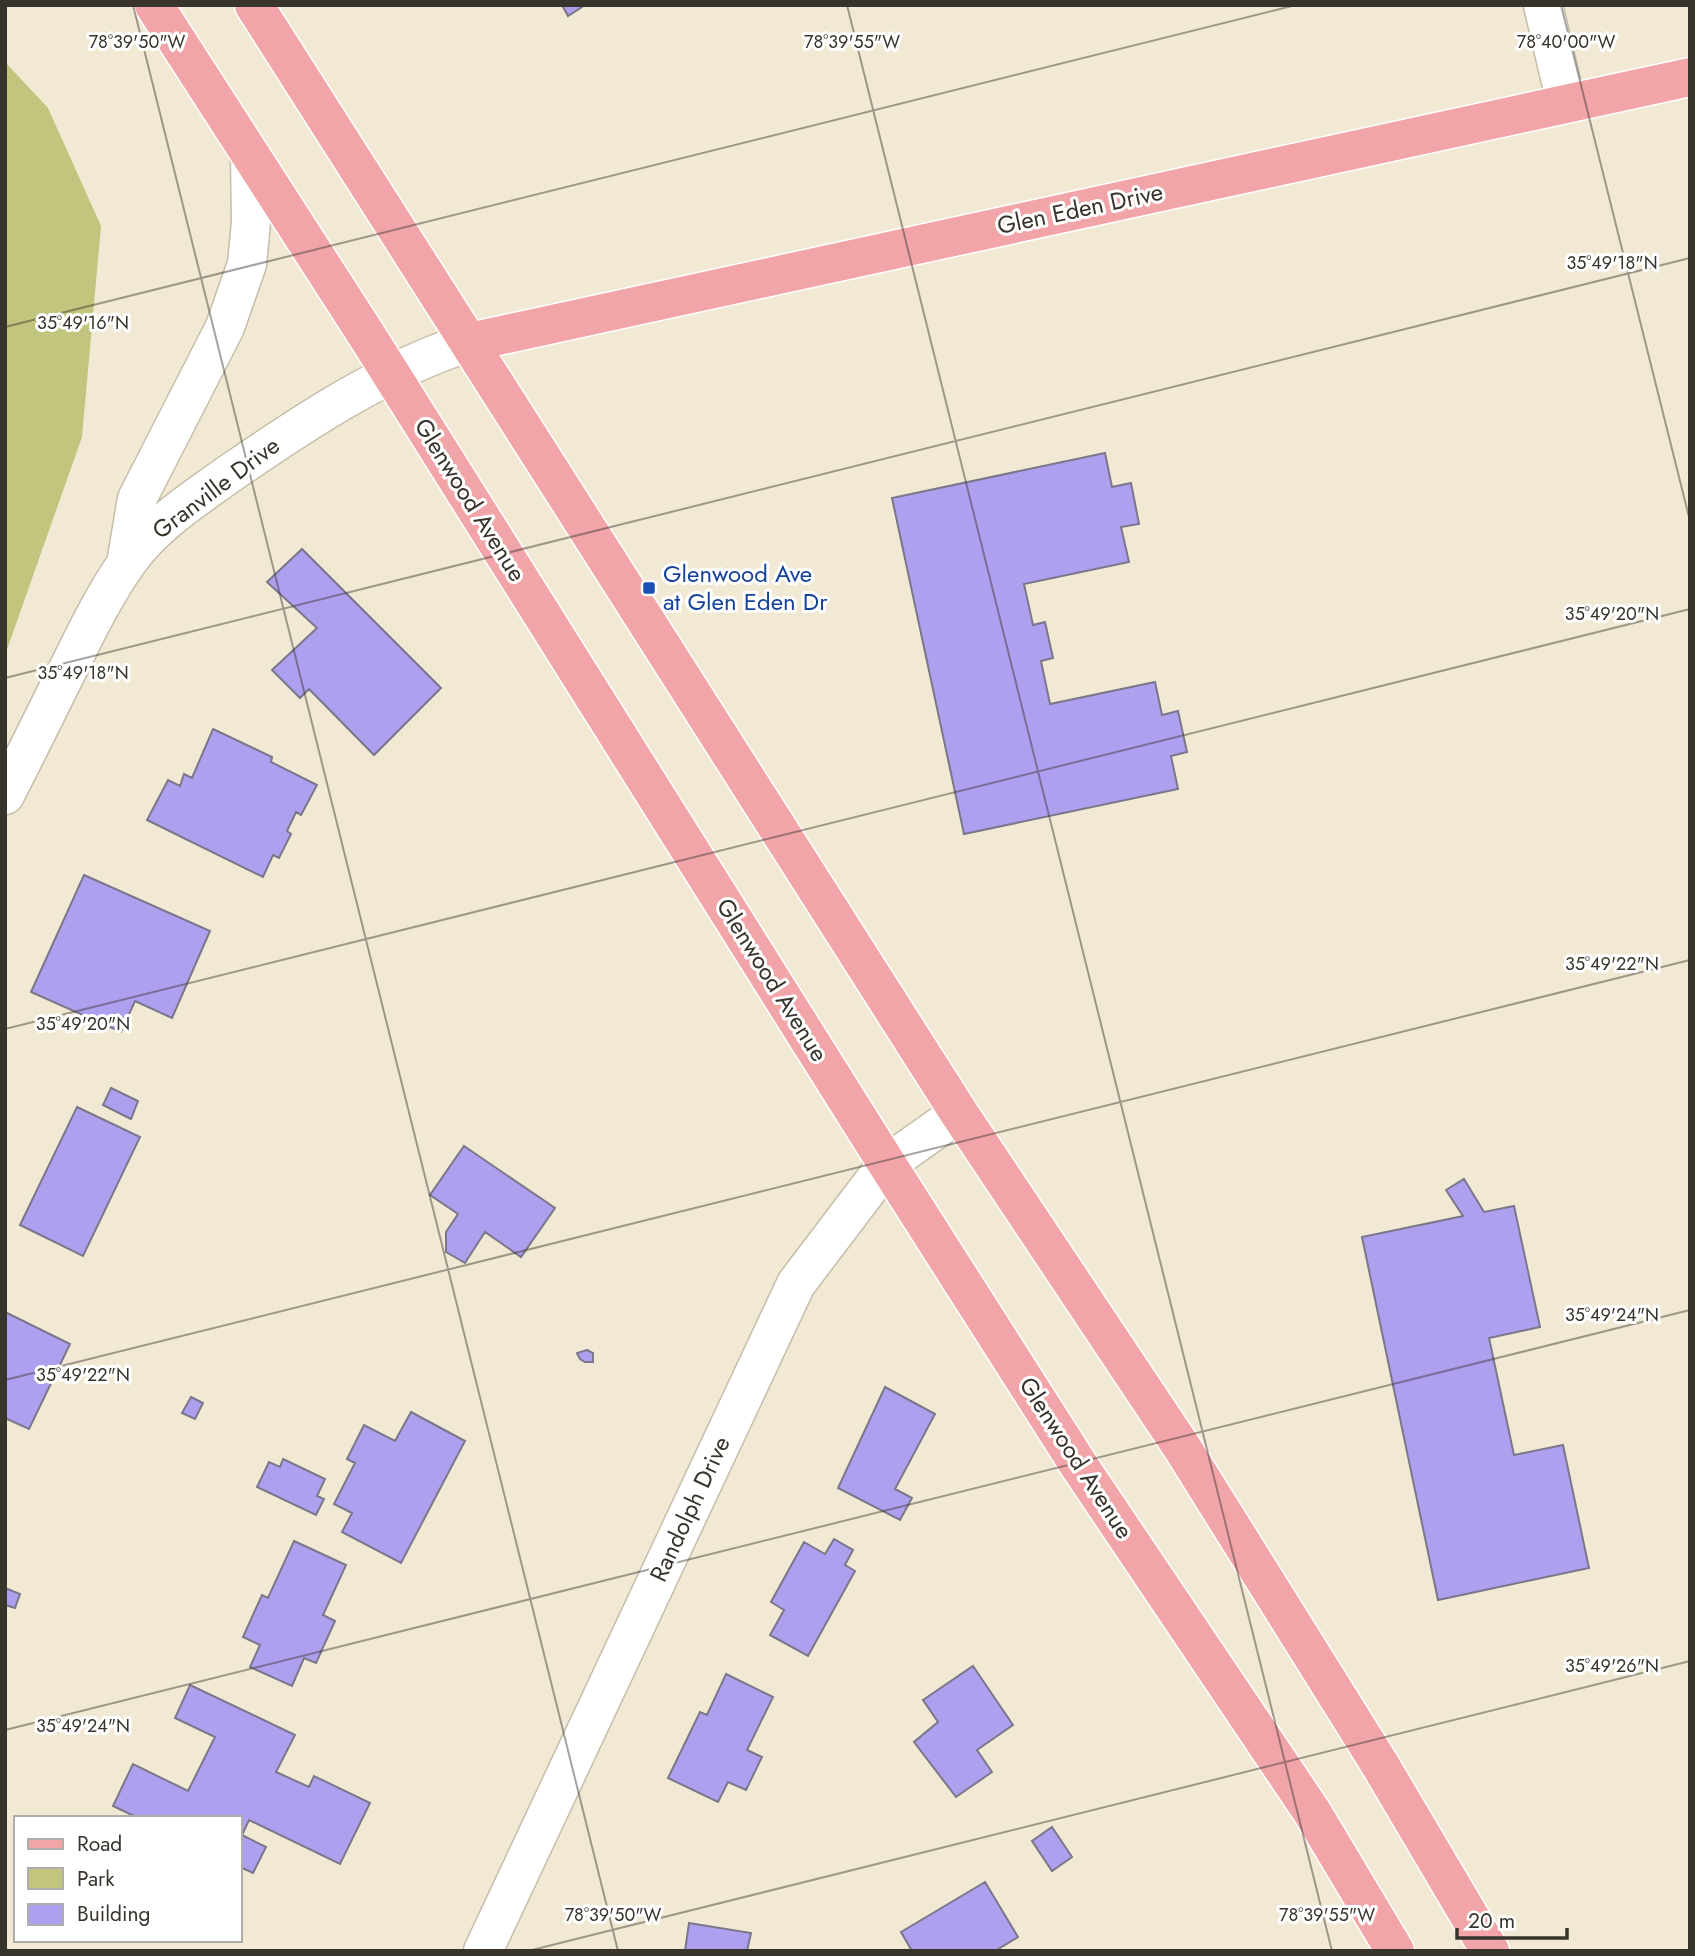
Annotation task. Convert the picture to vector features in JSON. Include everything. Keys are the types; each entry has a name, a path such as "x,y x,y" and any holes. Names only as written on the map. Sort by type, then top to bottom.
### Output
{"main road":[{"name":"Glenwood Avenue","path":"154,5 391,374 887,1164 1080,1466 1312,1812 1395,1951"},
{"path":"254,5 959,1113 1190,1461 1379,1763 1490,1951"},
{"name":"Glen Eden Drive","path":"470,342 1690,77"}],"street":[{"path":"1543,5 1566,103"},
{"path":"125,566 137,499 225,327 247,264 251,222 250,154"},
{"name":"Granville Drive","path":"5,795 87,631 125,566 140,546 174,513 272,444 391,374 432,354 470,342"},
{"name":"Randolph Drive","path":"483,1951 796,1284 887,1164 959,1113"}],"green space":[{"path":"5,62 48,108 101,226 82,437 5,655"}],"building":[{"path":"562,5 585,5 568,16"},
{"path":"1105,453 1112,487 1131,483 1139,524 1121,527 1129,562 1024,584 1033,625 1045,622 1053,658 1041,661 1050,704 1155,682 1162,715 1178,711 1187,752 1171,756 1178,789 964,834 892,498"},
{"path":"302,549 441,688 374,755 309,689 300,698 272,670 317,628 267,582"},
{"path":"213,729 272,757 271,762 317,785 301,815 296,812 287,831 291,834 279,858 273,855 263,877 147,820 168,780 180,786 184,774 192,778"},
{"path":"84,875 210,931 172,1018 135,1001 121,1032 31,992"},
{"path":"111,1088 138,1101 131,1119 103,1105"},
{"path":"77,1107 140,1137 83,1256 20,1225"},
{"path":"464,1146 555,1208 521,1257 485,1232 465,1263 446,1252 446,1232 458,1214 430,1195"},
{"path":"1464,1179 1484,1212 1514,1206 1540,1327 1489,1338 1514,1455 1563,1445 1589,1568 1438,1600 1362,1237 1463,1216 1446,1190"},
{"path":"5,1312 70,1344 29,1429 5,1418"},
{"path":"587,1350 593,1353 593,1362 585,1362 577,1353"},
{"path":"885,1387 935,1414 895,1489 912,1498 900,1520 838,1488"},
{"path":"191,1397 203,1403 195,1419 182,1413"},
{"path":"411,1412 465,1441 401,1563 342,1532 352,1513 334,1504 355,1463 347,1459 364,1425 395,1441"},
{"path":"283,1459 325,1479 317,1496 324,1499 316,1515 257,1487 269,1462 280,1467"},
{"path":"834,1539 853,1550 845,1565 855,1571 808,1656 770,1635 784,1610 771,1602 804,1542 825,1554"},
{"path":"294,1541 346,1565 323,1615 335,1621 316,1663 304,1658 292,1686 250,1667 260,1645 243,1637 262,1595 268,1598"},
{"path":"5,1588 20,1594 15,1608 5,1605"},
{"path":"973,1666 1013,1725 977,1750 992,1772 956,1797 914,1742 938,1722 923,1700"},
{"path":"726,1674 773,1697 747,1750 762,1757 746,1790 728,1782 718,1802 668,1778 700,1712 707,1715"},
{"path":"190,1685 295,1735 276,1772 309,1787 314,1776 370,1803 340,1864 249,1820 242,1835 242,1816 134,1816 113,1806 133,1764 188,1791 215,1737 175,1718"},
{"path":"1052,1827 1072,1857 1052,1871 1032,1841"},
{"path":"242,1835 266,1847 253,1873 242,1868"},
{"path":"985,1882 1018,1937 995,1951 912,1951 901,1932"},
{"path":"689,1923 751,1933 747,1951 685,1951"}],"place":[{"name":"Glenwood Ave at Glen Eden Dr","path":"649,588"}]}
